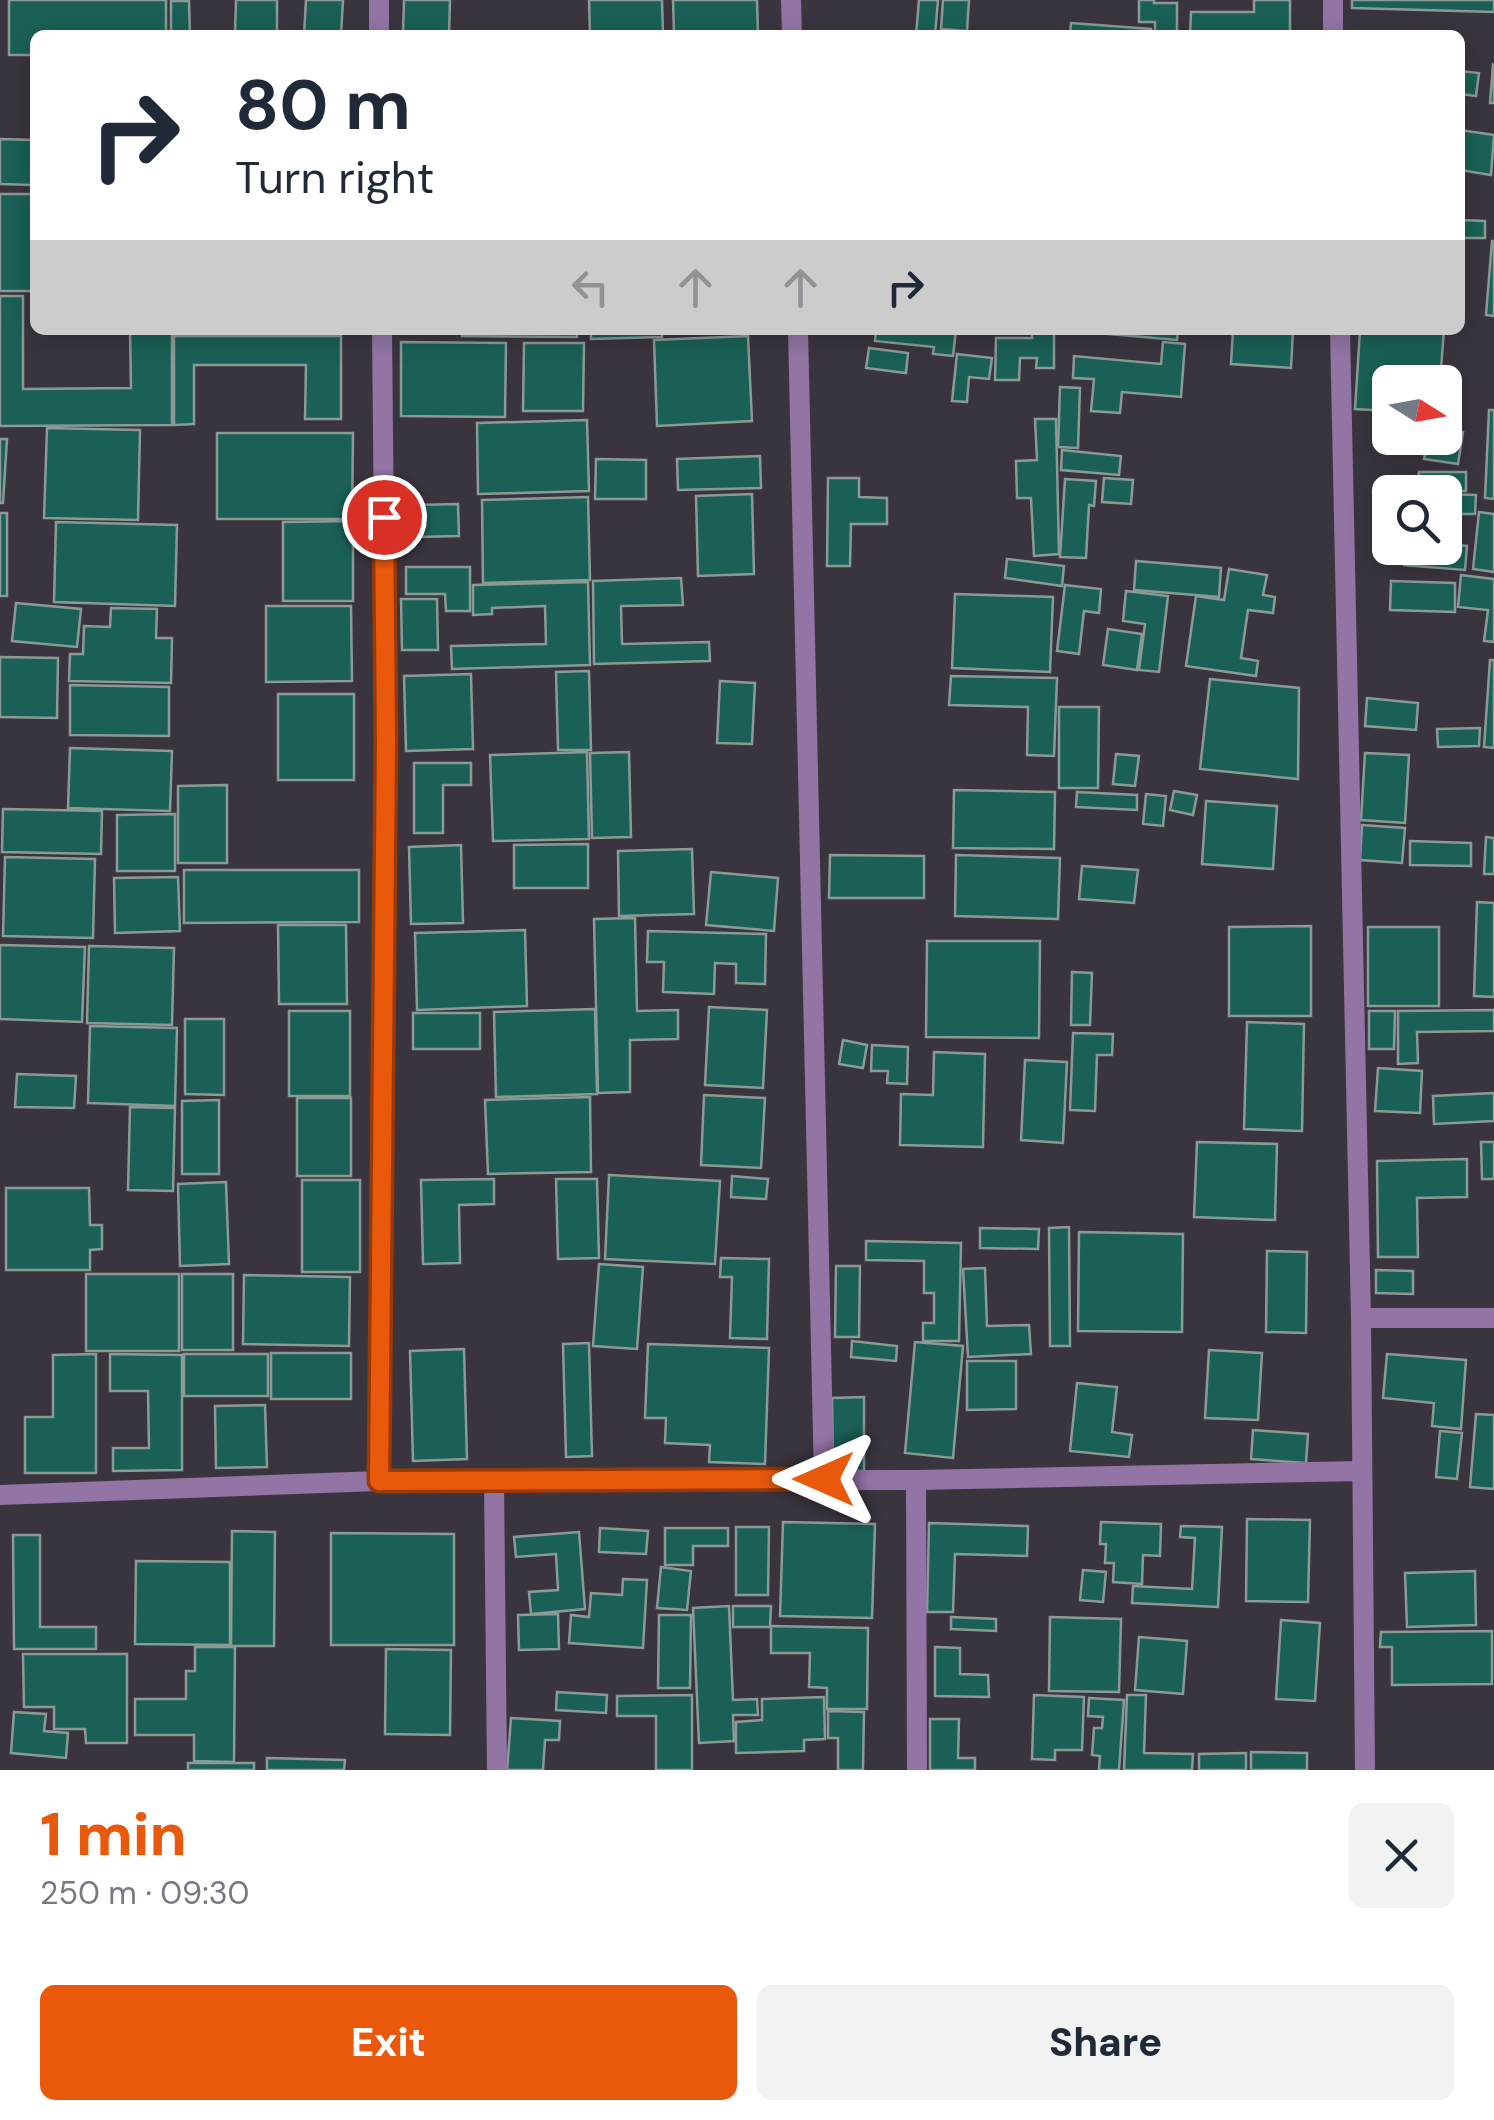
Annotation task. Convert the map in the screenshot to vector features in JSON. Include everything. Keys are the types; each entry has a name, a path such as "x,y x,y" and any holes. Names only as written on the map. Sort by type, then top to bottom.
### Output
{"street":[{"path":"379,0 380,30"},
{"path":"791,0 792,30"},
{"path":"1333,0 1334,30"},
{"path":"379,1481 386,742 382,335"},
{"path":"798,335 824,1479"},
{"path":"1340,335 1361,1318 1365,1770"},
{"path":"1361,1318 1494,1318"},
{"path":"0,1494 379,1481 916,1480 1362,1470"},
{"path":"916,1480 917,1770"},
{"path":"494,1481 497,1770"}],"building":[{"path":"9,0 166,0 166,30 30,30 30,55 9,55"},
{"path":"236,0 277,0 277,30 235,30"},
{"path":"306,0 343,0 341,30 304,30"},
{"path":"404,0 450,0 449,30 403,30"},
{"path":"589,0 662,0 663,30 590,30"},
{"path":"673,0 757,0 758,30 674,30"},
{"path":"919,0 938,0 935,30 916,30"},
{"path":"943,0 969,0 967,30 941,29"},
{"path":"1139,0 1177,3 1177,30 1155,30 1155,22 1139,22"},
{"path":"1254,0 1290,0 1290,30 1190,30 1191,12 1254,12"},
{"path":"1352,0 1494,0 1494,12 1352,8"},
{"path":"171,1 189,1 190,30 171,30"},
{"path":"1071,23 1151,29 1151,30 1070,30"},
{"path":"1493,65 1494,103 1490,103"},
{"path":"1465,72 1479,73 1476,96 1465,95"},
{"path":"1465,131 1494,135 1491,175 1465,171"},
{"path":"0,139 30,140 30,185 0,184"},
{"path":"0,194 30,194 30,291 0,291"},
{"path":"1465,220 1485,221 1485,238 1465,238"},
{"path":"1494,241 1494,316 1486,315"},
{"path":"0,296 23,296 23,389 131,388 130,335 172,335 172,425 0,426"},
{"path":"577,335 577,337 462,336"},
{"path":"591,335 662,335 662,337 591,339"},
{"path":"876,335 955,335 953,356 933,354 934,347 875,341"},
{"path":"1054,335 1054,368 1036,368 1037,358 1020,358 1019,380 995,380 996,338"},
{"path":"1121,335 1178,335 1177,340"},
{"path":"1233,335 1293,335 1291,368 1231,364"},
{"path":"1360,335 1444,335 1441,365 1372,365 1372,410 1355,409"},
{"path":"174,336 341,336 341,419 305,419 306,365 194,365 194,424 174,425"},
{"path":"748,336 752,421 657,426 654,340"},
{"path":"401,342 506,343 505,417 401,416"},
{"path":"1163,342 1185,344 1181,397 1122,392 1120,413 1091,411 1094,379 1073,378 1074,356 1161,364"},
{"path":"524,343 584,343 583,411 523,411"},
{"path":"869,348 908,353 906,373 866,368"},
{"path":"957,354 992,358 989,379 969,377 967,402 952,401"},
{"path":"1060,387 1080,388 1078,448 1058,447"},
{"path":"1489,410 1494,410 1494,499 1485,498"},
{"path":"1035,419 1056,419 1059,554 1034,556 1031,498 1017,498 1016,461 1037,460"},
{"path":"587,420 589,491 478,494 477,423"},
{"path":"47,428 140,430 138,520 44,518"},
{"path":"217,433 353,433 352,519 217,519"},
{"path":"0,439 7,439 3,503 0,503"},
{"path":"1062,450 1121,456 1119,475 1061,470"},
{"path":"1425,455 1459,455 1458,464 1424,459"},
{"path":"760,456 761,488 678,490 677,459"},
{"path":"596,459 646,460 646,499 595,499"},
{"path":"1466,472 1466,491 1462,491 1462,475 1419,475"},
{"path":"828,478 859,478 859,497 887,498 887,524 851,524 850,566 827,566"},
{"path":"1104,478 1133,480 1131,504 1102,502"},
{"path":"1065,479 1096,481 1094,506 1089,505 1086,558 1060,557"},
{"path":"752,494 754,574 698,576 696,496"},
{"path":"1462,495 1476,495 1475,514 1462,514"},
{"path":"588,497 590,580 483,583 482,500"},
{"path":"458,504 459,536 414,537 413,505"},
{"path":"1479,512 1494,514 1494,572 1473,569"},
{"path":"0,513 7,513 7,596 0,596"},
{"path":"353,521 353,601 283,601 283,522"},
{"path":"56,522 177,525 175,606 54,602"},
{"path":"1462,546 1467,546 1465,570 1404,565 1462,565"},
{"path":"1007,559 1064,566 1062,586 1005,578"},
{"path":"1136,561 1221,568 1219,597 1134,590"},
{"path":"406,567 470,567 470,611 446,611 445,594 406,594"},
{"path":"1229,569 1267,575 1263,595 1275,597 1273,613 1248,610 1241,658 1258,661 1256,676 1186,666 1196,596 1224,600"},
{"path":"1461,575 1494,579 1494,642 1484,641 1488,610 1458,607"},
{"path":"681,578 683,605 621,606 622,644 709,642 710,661 594,664 593,581"},
{"path":"1391,581 1455,583 1455,612 1390,610"},
{"path":"588,582 590,665 452,669 451,646 546,644 545,606 492,608 492,614 473,615 473,585"},
{"path":"1065,585 1101,589 1099,613 1084,611 1079,654 1057,651"},
{"path":"1126,591 1168,596 1159,672 1139,670 1145,624 1123,621"},
{"path":"955,594 1053,597 1050,672 952,668"},
{"path":"401,599 437,599 438,650 402,650"},
{"path":"16,603 81,609 77,647 12,641"},
{"path":"266,606 351,606 352,681 266,682"},
{"path":"111,608 157,609 156,638 172,638 171,683 69,681 70,654 83,654 84,626 110,627"},
{"path":"1108,629 1142,634 1137,670 1103,665"},
{"path":"0,657 58,658 57,718 0,717"},
{"path":"1490,660 1494,660 1494,748 1484,747"},
{"path":"589,671 591,750 558,750 556,672"},
{"path":"471,674 473,749 406,751 404,676"},
{"path":"951,676 1057,678 1054,756 1027,755 1028,707 949,705"},
{"path":"1210,679 1299,688 1298,779 1200,769"},
{"path":"720,681 755,683 752,744 717,743"},
{"path":"70,685 169,687 169,736 70,735"},
{"path":"278,694 354,694 354,780 278,780"},
{"path":"1367,698 1418,703 1416,730 1365,726"},
{"path":"1059,707 1099,707 1098,788 1059,788"},
{"path":"1480,728 1479,746 1438,747 1437,729"},
{"path":"70,748 172,751 170,811 68,808"},
{"path":"587,752 589,839 493,841 490,755"},
{"path":"629,752 631,837 592,838 590,753"},
{"path":"1365,753 1409,755 1405,823 1361,820"},
{"path":"1116,754 1139,756 1135,786 1113,784"},
{"path":"414,763 471,763 471,785 443,785 443,833 414,833"},
{"path":"227,785 227,863 178,863 178,786"},
{"path":"954,790 1055,792 1054,849 953,848"},
{"path":"1174,791 1197,795 1193,815 1170,810"},
{"path":"1077,792 1137,795 1137,810 1076,807"},
{"path":"1146,794 1166,796 1163,826 1143,824"},
{"path":"1206,801 1277,806 1273,869 1202,864"},
{"path":"3,809 102,811 101,854 2,852"},
{"path":"175,814 175,871 117,871 117,815"},
{"path":"1362,825 1405,828 1402,863 1360,860"},
{"path":"1486,837 1494,838 1494,874 1484,874"},
{"path":"1410,841 1471,843 1471,866 1410,865"},
{"path":"588,844 588,888 514,888 514,845"},
{"path":"461,845 463,923 411,924 409,847"},
{"path":"692,849 694,914 619,916 618,851"},
{"path":"830,855 924,856 924,898 829,898"},
{"path":"956,855 1060,858 1058,919 955,916"},
{"path":"5,857 95,859 93,938 3,936"},
{"path":"1082,866 1138,870 1134,903 1079,899"},
{"path":"184,870 359,870 359,922 184,923"},
{"path":"711,872 778,878 774,931 706,925"},
{"path":"178,877 180,931 115,933 114,878"},
{"path":"1477,902 1494,903 1494,997 1474,996"},
{"path":"635,918 637,1011 678,1010 678,1039 630,1040 630,1092 598,1093 594,919"},
{"path":"278,925 346,925 347,1004 279,1004"},
{"path":"1311,926 1311,1016 1229,1016 1229,927"},
{"path":"1368,927 1439,927 1439,1006 1368,1006"},
{"path":"525,930 527,1006 417,1010 415,933"},
{"path":"648,931 766,934 765,984 736,983 736,964 715,963 714,994 663,992 664,962 647,962"},
{"path":"927,941 1040,941 1039,1038 926,1037"},
{"path":"0,945 85,947 82,1022 0,1019"},
{"path":"89,946 174,948 172,1025 87,1023"},
{"path":"1072,972 1092,973 1090,1025 1071,1025"},
{"path":"709,1007 767,1010 763,1088 705,1085"},
{"path":"595,1009 597,1094 496,1097 494,1012"},
{"path":"1494,1010 1494,1031 1417,1032 1418,1063 1398,1064 1398,1011"},
{"path":"289,1011 350,1011 350,1096 289,1096"},
{"path":"1369,1011 1395,1011 1394,1049 1369,1049"},
{"path":"413,1013 480,1013 480,1049 413,1049"},
{"path":"185,1019 224,1019 224,1095 185,1094"},
{"path":"1247,1022 1304,1024 1302,1131 1244,1129"},
{"path":"90,1026 177,1028 175,1106 88,1103"},
{"path":"1073,1033 1113,1034 1112,1055 1097,1055 1095,1111 1070,1110"},
{"path":"843,1040 867,1045 863,1068 839,1064"},
{"path":"872,1045 908,1047 907,1084 887,1083 888,1071 871,1071"},
{"path":"934,1052 985,1054 983,1147 900,1145 901,1094 933,1095"},
{"path":"1025,1060 1067,1062 1063,1143 1021,1140"},
{"path":"1378,1068 1422,1071 1420,1113 1375,1111"},
{"path":"17,1074 76,1076 74,1108 15,1107"},
{"path":"1494,1093 1494,1121 1434,1124 1433,1096"},
{"path":"704,1095 765,1098 761,1168 701,1165"},
{"path":"590,1097 591,1172 488,1174 485,1100"},
{"path":"297,1098 351,1098 351,1176 297,1176"},
{"path":"219,1100 219,1174 182,1174 182,1101"},
{"path":"130,1107 175,1108 173,1191 128,1190"},
{"path":"1197,1142 1277,1144 1275,1220 1194,1217"},
{"path":"1481,1142 1494,1142 1494,1179 1482,1179"},
{"path":"1467,1159 1467,1197 1417,1198 1418,1257 1378,1257 1377,1161"},
{"path":"609,1175 720,1181 715,1264 605,1259"},
{"path":"732,1176 768,1179 766,1199 731,1197"},
{"path":"494,1179 494,1204 459,1205 460,1263 423,1264 421,1180"},
{"path":"556,1179 597,1179 599,1258 558,1259"},
{"path":"302,1180 360,1180 360,1272 302,1272"},
{"path":"226,1182 229,1264 180,1266 178,1184"},
{"path":"6,1188 89,1188 90,1225 102,1225 102,1249 90,1250 90,1270 6,1270"},
{"path":"1069,1227 1070,1346 1050,1346 1049,1228"},
{"path":"980,1228 1039,1229 1038,1249 980,1248"},
{"path":"1079,1232 1183,1234 1182,1332 1078,1331"},
{"path":"866,1241 961,1243 959,1341 923,1341 923,1323 934,1323 934,1293 924,1293 924,1261 866,1260"},
{"path":"1267,1251 1307,1252 1306,1333 1266,1332"},
{"path":"721,1258 769,1259 767,1339 730,1338 732,1277 720,1277"},
{"path":"599,1264 643,1267 637,1349 593,1346"},
{"path":"836,1266 860,1266 859,1337 835,1337"},
{"path":"985,1268 987,1326 1029,1325 1031,1354 968,1357 963,1269"},
{"path":"1376,1270 1413,1271 1413,1294 1376,1293"},
{"path":"86,1274 179,1274 179,1351 86,1351"},
{"path":"182,1274 233,1274 233,1350 182,1350"},
{"path":"244,1275 350,1277 349,1346 243,1344"},
{"path":"852,1341 897,1346 896,1361 851,1357"},
{"path":"915,1342 963,1346 953,1458 905,1453"},
{"path":"589,1343 592,1456 566,1457 563,1344"},
{"path":"648,1344 769,1348 765,1464 709,1462 710,1445 665,1443 666,1418 645,1418"},
{"path":"464,1349 467,1459 413,1461 410,1351"},
{"path":"1209,1350 1262,1353 1258,1420 1205,1418"},
{"path":"271,1353 351,1353 351,1399 271,1399"},
{"path":"96,1354 96,1473 25,1473 25,1417 53,1417 53,1355"},
{"path":"110,1354 182,1355 182,1470 113,1471 113,1448 149,1448 148,1391 110,1391"},
{"path":"184,1354 268,1354 268,1396 184,1396"},
{"path":"1387,1354 1466,1360 1461,1429 1432,1426 1434,1403 1383,1398"},
{"path":"967,1361 1016,1361 1016,1409 967,1410"},
{"path":"1077,1383 1117,1387 1112,1432 1132,1435 1129,1457 1070,1451"},
{"path":"864,1397 864,1471 833,1471 832,1398"},
{"path":"265,1405 267,1467 216,1468 215,1406"},
{"path":"1476,1414 1494,1415 1494,1489 1470,1487"},
{"path":"1253,1430 1308,1434 1306,1463 1251,1459"},
{"path":"1440,1431 1462,1433 1457,1479 1436,1477"},
{"path":"1247,1519 1310,1520 1308,1602 1246,1601"},
{"path":"783,1522 875,1524 872,1618 780,1616"},
{"path":"1101,1522 1161,1524 1160,1556 1143,1555 1142,1584 1113,1582 1114,1563 1105,1563 1106,1544 1100,1544"},
{"path":"929,1523 1028,1526 1027,1556 955,1554 953,1612 927,1612"},
{"path":"1181,1526 1222,1527 1218,1607 1132,1603 1133,1586 1192,1589 1195,1538 1180,1537"},
{"path":"736,1527 769,1527 768,1595 736,1595"},
{"path":"600,1528 648,1531 646,1554 599,1552"},
{"path":"665,1528 728,1528 728,1546 693,1546 693,1565 665,1565"},
{"path":"232,1531 275,1532 274,1646 231,1646"},
{"path":"579,1532 585,1609 531,1614 529,1592 558,1590 556,1554 516,1557 514,1537"},
{"path":"331,1533 454,1534 454,1645 331,1645"},
{"path":"13,1535 40,1535 40,1627 96,1627 96,1649 14,1649"},
{"path":"136,1561 230,1562 230,1645 135,1644"},
{"path":"661,1567 691,1571 687,1610 657,1608"},
{"path":"1083,1570 1106,1572 1103,1602 1080,1600"},
{"path":"1475,1571 1476,1625 1407,1627 1405,1573"},
{"path":"623,1579 647,1580 643,1648 569,1643 571,1615 589,1617 591,1593 622,1595"},
{"path":"729,1606 733,1700 757,1699 758,1715 733,1715 734,1741 699,1743 693,1608"},
{"path":"733,1606 771,1606 770,1627 733,1627"},
{"path":"558,1614 559,1649 519,1650 518,1615"},
{"path":"659,1615 691,1615 690,1688 658,1688"},
{"path":"951,1617 996,1619 996,1631 951,1629"},
{"path":"1050,1617 1121,1619 1119,1692 1049,1691"},
{"path":"1281,1620 1320,1623 1315,1701 1276,1699"},
{"path":"771,1626 868,1628 867,1709 827,1709 827,1688 809,1687 810,1653 771,1653"},
{"path":"1492,1631 1492,1684 1392,1685 1392,1647 1380,1647 1381,1632"},
{"path":"1139,1637 1187,1641 1183,1694 1135,1690"},
{"path":"195,1647 235,1647 234,1762 194,1761 194,1735 135,1735 135,1699 186,1699 186,1671 195,1671"},
{"path":"935,1647 960,1648 960,1674 988,1675 989,1697 935,1696"},
{"path":"386,1649 451,1650 450,1735 385,1734"},
{"path":"23,1654 127,1654 127,1743 86,1743 85,1729 54,1729 54,1707 24,1707"},
{"path":"557,1692 607,1695 606,1713 556,1710"},
{"path":"692,1695 692,1770 656,1770 656,1716 617,1716 617,1696"},
{"path":"1034,1695 1084,1697 1082,1750 1055,1750 1055,1760 1032,1759"},
{"path":"1127,1695 1146,1695 1144,1753 1193,1754 1192,1770 1124,1770"},
{"path":"824,1697 825,1739 804,1740 804,1751 736,1753 736,1722 762,1720 762,1699"},
{"path":"1089,1698 1124,1700 1119,1770 1099,1770 1100,1756 1092,1755 1094,1728 1102,1728 1103,1717 1088,1716"},
{"path":"828,1711 864,1712 863,1770 838,1770 838,1738 828,1738"},
{"path":"14,1712 46,1714 44,1731 68,1733 66,1758 11,1753"},
{"path":"511,1718 560,1721 559,1740 545,1740 543,1770 507,1770"},
{"path":"930,1719 959,1719 958,1758 975,1758 975,1770 930,1770"},
{"path":"1251,1752 1307,1753 1307,1770 1251,1770"},
{"path":"1246,1753 1246,1770 1199,1770 1199,1754"},
{"path":"267,1758 345,1760 344,1770 267,1770"},
{"path":"188,1763 254,1763 254,1770 188,1770"}],"route":[{"path":"384,517 386,742 379,1481 824,1479"}]}
